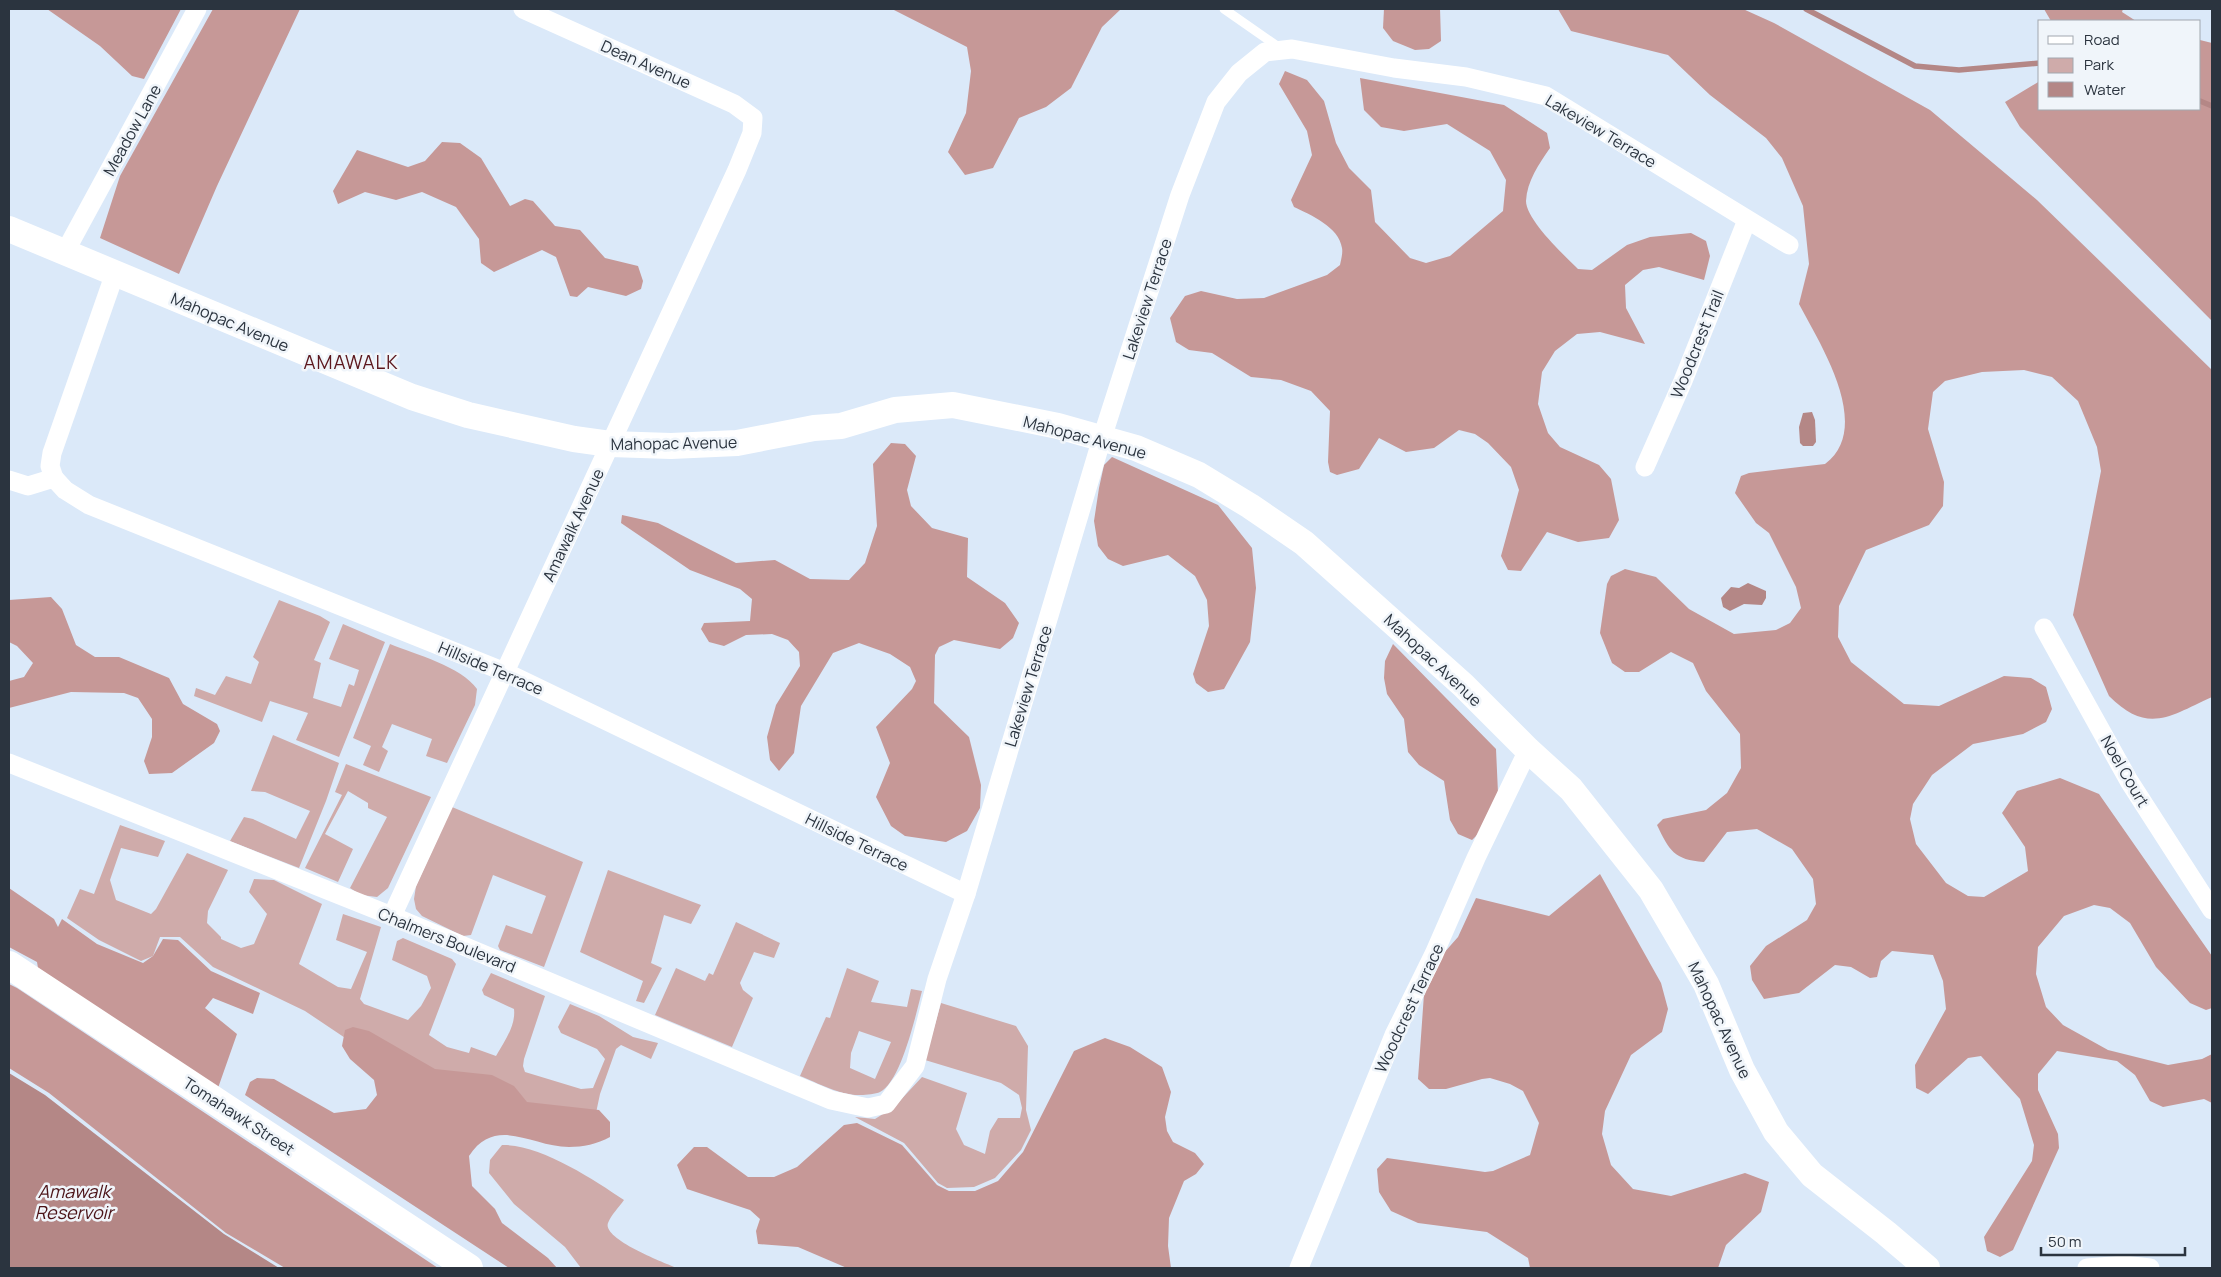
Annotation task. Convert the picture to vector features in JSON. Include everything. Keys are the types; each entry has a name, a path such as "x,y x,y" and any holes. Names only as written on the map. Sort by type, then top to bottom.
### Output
{"main road":[{"name":"Tomahawk Street","path":"9,965 469,1268"}],"street":[{"name":"Meadow Lane","path":"65,252 197,9"},
{"name":"Dean Avenue","path":"523,9 734,104 753,118 752,133"},
{"name":"Lakeview Terrace","path":"886,1104 915,1066 937,979 966,894 1102,438 1180,195 1216,102 1239,73 1265,52 1292,48 1394,68 1466,77 1546,96 1789,245"},
{"name":"Amawalk Avenue","path":"392,916 752,133"},
{"name":"Woodcrest Trail","path":"1645,467 1683,381 1747,220"},
{"name":"Mahopac Avenue","path":"9,228 412,397 468,415 521,428 610,444 671,446 737,443 814,428 841,426 895,410 953,405 1058,426 1102,438 1136,448 1199,475 1250,506 1304,543 1463,685 1528,750 1571,789 1651,890 1706,984 1742,1070 1776,1132 1812,1174 1927,1268"},
{"path":"9,480 28,486 54,478 50,466 52,453 115,273"},
{"name":"Hillside Terrace","path":"54,478 65,490 89,505 505,672 966,894"},
{"name":"Noel Court","path":"2044,628 2129,781 2212,910"},
{"name":"Woodcrest Terrace","path":"1299,1268 1394,1035 1434,954 1476,858 1528,750"},
{"name":"Chalmers Boulevard","path":"9,763 392,916 831,1100 868,1108 886,1104"},
{"path":"2087,1268 2124,1264 2150,1268"}],"lane":[{"path":"1224,9 1282,50"}],"green space":[{"path":"279,600 320,616 330,622 314,660 321,663 313,698 341,707 349,684 354,686 359,670 329,659 343,624 385,642 339,757 296,740 308,713 270,701 262,722 194,696 196,688 215,695 226,676 251,684 259,662 253,657"},
{"path":"390,644 425,657 461,674 477,689 475,705 447,763 426,756 432,739 392,724 382,747 388,751 379,772 363,765 371,746 353,738"},
{"path":"273,735 339,763 299,868 230,841 244,817 253,819 296,839 310,811 265,792 251,791"},
{"path":"346,764 431,797 388,888 377,897 361,895 350,888 387,817 368,808 368,803 348,791 325,834 353,849 338,882 305,868 342,795 335,792"},
{"path":"452,807 583,862 544,967 500,950 498,946 506,925 532,934 546,896 493,875 471,935 463,936 422,916 416,909 414,899 416,886"},
{"path":"120,825 165,841 158,857 121,848 110,880 116,900 151,914 156,909 187,853 228,870 208,911 207,923 221,939 241,948 254,944 267,914 249,892 254,879 274,880 322,904 299,964 338,987 351,989 367,952 336,940 343,914 381,927 360,999 364,1004 408,1020 421,1006 431,988 427,976 392,960 397,941 403,938 452,959 456,964 429,1035 447,1047 469,1053 471,1047 496,1056 509,1034 513,1022 514,1009 484,995 482,990 491,973 545,996 524,1059 523,1066 525,1072 581,1089 593,1088 605,1059 597,1049 561,1033 558,1027 570,1004 599,1016 633,1037 658,1043 651,1059 621,1045 616,1049 600,1094 593,1127 381,1062 305,1011 213,967 180,937 160,937 153,956 141,961 99,940 67,918 80,889 94,894"},
{"path":"608,870 701,905 691,924 664,915 651,963 662,968 644,1003 636,1001 643,981 580,952"},
{"path":"736,922 780,943 774,958 754,952 740,983 743,990 753,998 732,1047 655,1015 676,968 705,981 709,973 713,975"},
{"path":"847,968 879,981 871,1002 907,1007 911,989 922,991 901,1062 888,1086 878,1093 853,1095 800,1076 826,1017 830,1018","holes":["859,1031 891,1042 875,1079 850,1068 851,1053"]},
{"path":"941,1003 1016,1026 1028,1046 1026,1110 1031,1130 1021,1150 995,1178 974,1187 947,1188 938,1183 904,1143 855,1117 875,1119 894,1107 922,1077 967,1093 956,1129 964,1145 985,1154 990,1131 998,1118 1020,1118 1022,1108 1019,1095 1001,1083 925,1060"},
{"path":"502,1145 517,1146 549,1156 582,1173 624,1200 609,1220 609,1229 624,1243 636,1250 677,1268 581,1268 565,1247 514,1204 489,1173 490,1160"}],"shaded area":[{"path":"47,9 181,9 144,79 132,76 100,46"},
{"path":"213,9 300,9 217,186 179,274 100,238 120,176"},
{"path":"892,9 1121,9 1102,27 1071,88 1046,107 1019,118 993,168 965,175 948,152 966,113 971,71 967,47"},
{"path":"1384,9 1440,9 1441,41 1429,49 1415,50 1393,41 1383,28"},
{"path":"1558,9 1743,9 1774,23 1930,110 2037,200 2212,370 2212,697 2171,715 2148,718 2136,715 2123,708 2109,696 2073,615 2101,471 2097,447 2078,401 2052,377 2024,370 1982,372 1945,381 1933,392 1928,429 1944,482 1943,506 1929,525 1866,550 1839,606 1838,637 1851,662 1904,704 1939,706 2004,676 2031,678 2046,687 2052,709 2046,722 2023,734 1973,744 1932,775 1913,804 1910,819 1916,844 1946,883 1968,896 1984,897 2028,871 2025,847 2002,813 2017,791 2060,778 2099,794 2212,956 2212,1008 2206,1010 2190,1003 2156,967 2130,923 2110,908 2094,905 2064,916 2038,947 2036,974 2046,1007 2063,1025 2108,1050 2168,1065 2202,1059 2212,1054 2212,1103 2204,1099 2163,1107 2150,1101 2135,1075 2117,1061 2057,1051 2038,1074 2038,1090 2058,1134 2059,1148 2013,1250 2000,1257 1987,1251 1984,1237 2032,1161 2034,1145 2020,1099 1981,1056 1968,1058 1928,1094 1916,1088 1915,1065 1946,1009 1943,981 1933,955 1892,951 1881,961 1877,977 1870,978 1851,967 1835,965 1799,993 1764,999 1752,980 1750,966 1766,946 1807,920 1816,904 1813,879 1792,849 1757,829 1727,832 1704,862 1679,856 1669,847 1657,825 1663,819 1706,810 1727,793 1741,768 1740,734 1706,691 1693,663 1671,652 1639,672 1625,672 1612,663 1600,633 1607,584 1611,576 1625,569 1656,577 1689,609 1734,634 1776,630 1790,623 1801,608 1796,587 1769,533 1756,523 1735,493 1741,476 1749,473 1825,464 1839,448 1845,429 1844,408 1829,362 1799,304 1809,264 1803,206 1782,158 1766,138 1710,95 1668,55 1571,31"},
{"path":"2044,9 2123,9 2122,12 2134,20 2050,20"},
{"path":"2201,40 2212,43 2212,321 2020,127 2005,102 2038,82 2038,110 2201,110"},
{"path":"1285,71 1307,80 1324,101 1336,143 1349,168 1371,190 1375,222 1410,258 1426,263 1450,256 1503,211 1506,180 1490,151 1447,124 1404,131 1381,127 1364,110 1360,78 1504,105 1547,133 1550,148 1531,180 1526,201 1532,218 1556,247 1578,269 1592,270 1627,245 1650,237 1691,233 1706,241 1710,256 1704,280 1659,267 1643,270 1625,285 1626,308 1645,344 1600,332 1577,334 1555,351 1542,372 1538,404 1548,433 1560,447 1599,465 1611,479 1619,520 1609,538 1578,542 1547,532 1521,571 1508,570 1501,556 1519,490 1511,467 1488,443 1475,434 1459,430 1434,448 1406,452 1379,438 1359,469 1337,475 1330,472 1328,462 1330,411 1311,391 1281,380 1251,377 1212,353 1189,350 1176,342 1170,318 1185,296 1201,291 1237,299 1264,298 1327,275 1340,265 1342,248 1336,234 1323,223 1294,207 1291,200 1312,155 1307,131 1279,84"},
{"path":"442,142 460,143 481,158 510,206 525,199 533,201 555,226 580,230 605,258 638,266 643,281 641,289 626,296 588,287 577,297 570,296 556,257 542,250 494,272 481,263 479,239 456,207 422,192 396,200 365,192 338,204 333,191 357,150 408,167 425,161"},
{"path":"891,443 905,444 916,456 907,490 911,506 932,528 968,538 967,577 1005,603 1019,623 1013,638 1000,649 954,640 939,647 935,655 934,703 969,737 981,785 980,808 967,831 946,842 905,836 891,826 876,797 890,763 876,727 912,689 916,681 910,667 890,654 859,643 833,653 801,706 794,753 779,771 770,760 767,737 776,705 800,666 799,652 788,640 772,634 746,635 724,646 709,642 701,629 704,623 750,621 752,599 740,589 690,570 621,523 622,515 658,523 736,563 775,560 810,579 849,580 865,563 877,526 873,464"},
{"path":"1112,457 1218,505 1252,548 1256,588 1250,642 1224,689 1208,692 1196,683 1193,674 1209,626 1207,600 1195,576 1168,555 1123,566 1108,559 1098,546 1094,521 1099,488 1104,465"},
{"path":"51,597 62,609 76,645 95,657 119,657 169,678 183,704 217,724 220,731 214,743 172,773 149,774 144,761 152,737 152,719 138,698 124,693 71,692 9,708 9,681 24,677 33,663 17,646 9,642 9,600"},
{"path":"1393,644 1496,749 1498,793 1482,830 1472,840 1458,834 1450,820 1444,781 1419,765 1408,752 1404,719 1387,694 1384,678 1385,661"},
{"path":"1600,874 1661,983 1668,1009 1662,1032 1631,1055 1605,1111 1602,1134 1611,1165 1633,1189 1671,1196 1745,1173 1769,1182 1761,1212 1726,1245 1718,1268 1530,1268 1528,1258 1487,1232 1418,1223 1391,1211 1379,1192 1377,1169 1387,1158 1485,1172 1493,1171 1530,1155 1539,1123 1523,1091 1510,1084 1490,1078 1446,1089 1429,1089 1418,1079 1424,994 1443,954 1458,937 1476,898 1549,916"},
{"path":"9,888 54,919 58,927 62,919 97,944 143,963 153,956 163,939 178,940 211,971 260,993 253,1014 213,998 205,1008 237,1034 218,1088 38,968 37,962 9,947"},
{"path":"9,984 438,1268 285,1268 226,1233 49,1093 9,1068"},
{"path":"353,1027 369,1031 435,1069 492,1075 514,1086 527,1102 599,1110 610,1122 610,1137 590,1145 574,1147 555,1146 515,1136 503,1135 491,1137 480,1144 469,1156 472,1186 495,1209 502,1223 548,1258 557,1268 509,1268 245,1095 250,1082 257,1078 274,1079 334,1113 366,1109 377,1095 374,1080 350,1059 342,1046 345,1030"},
{"path":"1105,1038 1130,1047 1162,1067 1171,1092 1165,1117 1167,1131 1173,1142 1195,1153 1204,1164 1196,1174 1184,1181 1169,1218 1168,1246 1171,1268 847,1268 798,1247 758,1244 756,1231 760,1219 750,1210 687,1189 677,1165 694,1147 707,1147 748,1177 774,1177 797,1167 844,1125 857,1123 902,1145 937,1185 949,1191 975,1191 998,1181 1023,1152 1074,1051"}],"water":[{"path":"1812,412 1815,420 1816,442 1813,446 1803,446 1800,443 1799,427 1803,413"},
{"path":"1748,583 1766,591 1766,598 1762,605 1744,604 1730,611 1723,607 1721,598 1731,587 1739,588"},
{"name":"Amawalk Reservoir","path":"9,1073 45,1095 224,1234 279,1268 9,1268"}],"waterway":[{"path":"1806,9 1915,66 1959,70 2038,63"},
{"path":"2201,101 2212,106"}],"district":[{"name":"AMAWALK","path":"351,362"}]}
